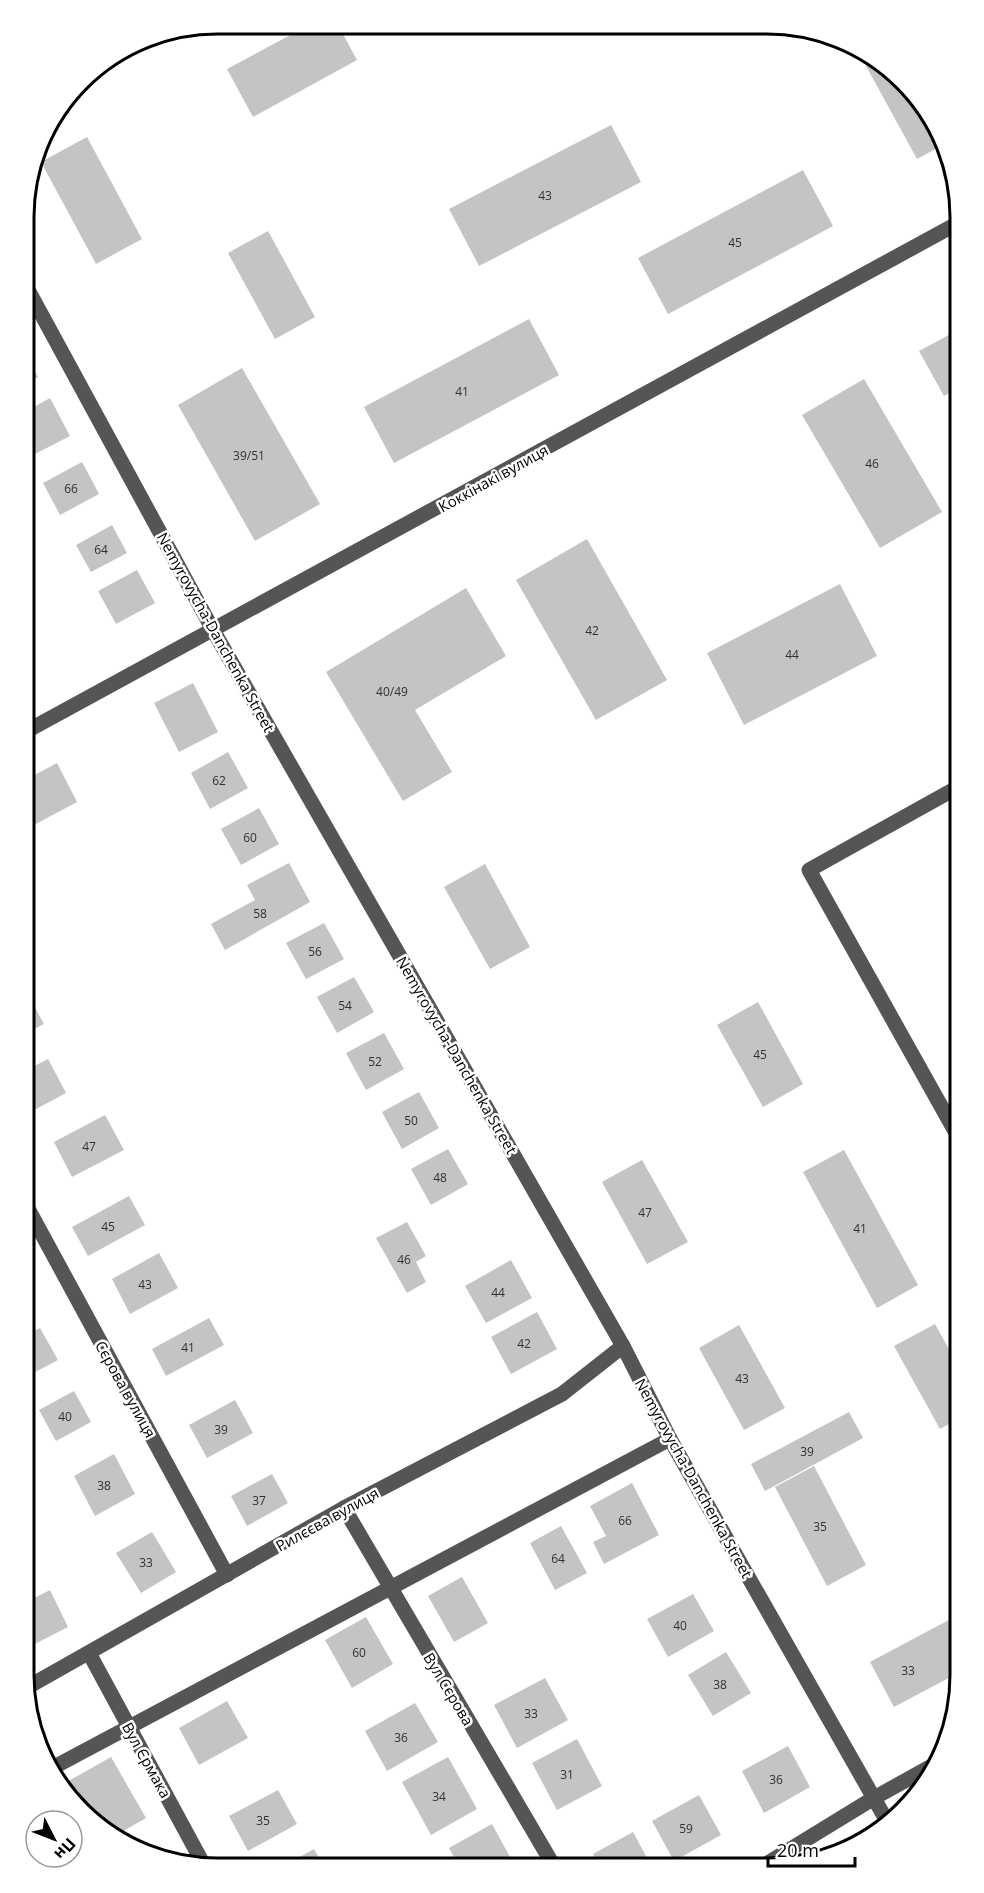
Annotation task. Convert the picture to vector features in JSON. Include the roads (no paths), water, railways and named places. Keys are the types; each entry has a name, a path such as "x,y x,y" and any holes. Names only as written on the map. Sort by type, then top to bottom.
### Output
{"street":[{"name":"Коккінакі вулиця","path":"34,727 950,227"},
{"name":"Nemyrovycha-Danchenka Street","path":"34,301 213,630 623,1346 670,1439 884,1816"},
{"path":"949,1121 809,870 950,792"},
{"name":"Сєрова вулиця","path":"34,1221 228,1575"},
{"name":"Рилєєва вулиця","path":"35,1683 344,1508 562,1394 623,1346"},
{"path":"58,1765 670,1439"},
{"name":"Вул Сєрова","path":"344,1508 549,1858"},
{"name":"Вул Єрмака","path":"89,1653 200,1857"},
{"path":"776,1858 922,1771"}]}
